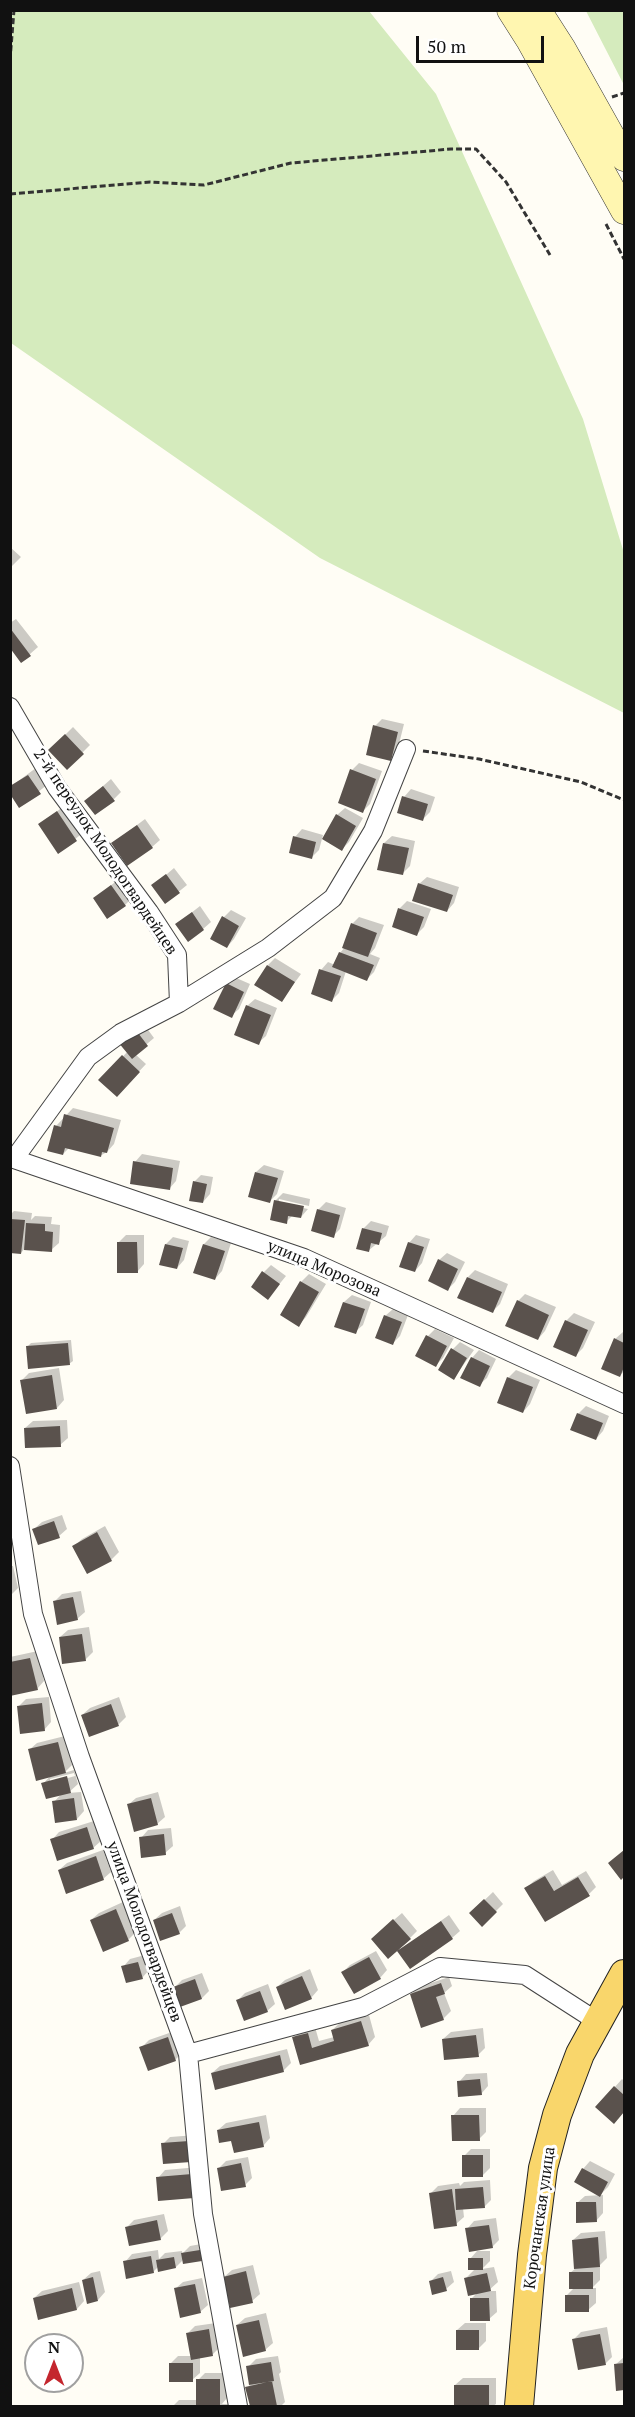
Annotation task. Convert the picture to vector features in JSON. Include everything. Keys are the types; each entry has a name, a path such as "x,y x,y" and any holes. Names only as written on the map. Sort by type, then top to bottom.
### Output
{"main road":[{"path":"510,10 529,39 624,211"},
{"path":"538,10 563,49 624,158"},
{"name":"Корочанская улица","path":"519,2406 532,2255 543,2168 557,2115 580,2054 624,1974"},
{"name":"Корочанская улица","path":"538,2406 549,2259 559,2168 571,2122 593,2060 624,2006"}],"street":[{"name":"2-й переулок Молодогвардейцев","path":"10,707 57,788 149,912 177,955 179,1003"},
{"path":"12,1160 88,1057 121,1034 179,1003 268,948 333,898 373,831 406,749"},
{"name":"улица Морозова","path":"12,1160 304,1258 624,1404"},
{"name":"улица Молодогвардейцев","path":"10,1466 33,1614 80,1757 188,2054 203,2214 238,2406"},
{"path":"188,2054 363,2007 440,1967 525,1975 598,2022"}],"path":[{"path":"10,60 14,10"},
{"path":"612,97 624,93"},
{"path":"10,194 150,182 204,185 291,163 451,149 476,149 506,183 550,255"},
{"path":"406,749 479,759 581,782 624,800"}],"green space":[{"path":"11,10 369,11 436,94 583,419 624,553 624,713 320,558 11,343"},
{"path":"586,11 624,11 624,85"}],"building":[{"path":"10,628 31,656 21,663 10,648"},
{"path":"373,725 398,732 391,761 366,755"},
{"path":"65,734 84,754 67,770 48,750"},
{"path":"350,769 376,779 363,813 338,803"},
{"path":"28,775 41,794 19,808 10,794 10,786"},
{"path":"103,786 115,801 95,815 84,801"},
{"path":"402,796 428,804 423,821 397,813"},
{"path":"57,811 77,841 58,854 38,824"},
{"path":"336,814 356,826 342,851 322,839"},
{"path":"137,825 153,848 127,866 111,843"},
{"path":"293,836 316,842 312,859 289,853"},
{"path":"383,843 409,848 403,875 377,870"},
{"path":"166,874 180,893 165,904 151,885"},
{"path":"418,883 453,895 447,912 412,901"},
{"path":"111,885 126,906 107,919 93,898"},
{"path":"398,908 424,917 417,936 392,927"},
{"path":"192,912 204,930 188,942 175,924"},
{"path":"222,916 239,926 227,948 210,939"},
{"path":"351,923 377,933 368,957 342,948"},
{"path":"339,952 374,965 367,981 332,967"},
{"path":"267,965 295,982 282,1002 254,985"},
{"path":"319,969 341,976 332,1002 311,994"},
{"path":"226,983 244,992 232,1018 213,1009"},
{"path":"246,1005 271,1015 259,1045 234,1035"},
{"path":"135,1029 148,1046 132,1059 118,1042"},
{"path":"122,1055 140,1072 117,1097 98,1080"},
{"path":"64,1114 114,1128 107,1153 102,1152 101,1157 65,1148 63,1155 47,1151 54,1125 61,1127"},
{"path":"133,1161 173,1168 170,1190 130,1184"},
{"path":"255,1172 278,1178 270,1203 248,1197"},
{"path":"193,1181 207,1184 203,1203 189,1201"},
{"path":"274,1200 304,1206 301,1218 288,1216 287,1224 270,1220"},
{"path":"317,1209 340,1215 334,1238 311,1231"},
{"path":"10,1219 25,1220 21,1254 10,1253"},
{"path":"26,1223 45,1224 45,1231 53,1232 52,1252 24,1250"},
{"path":"362,1228 382,1233 379,1245 371,1243 369,1252 356,1249"},
{"path":"117,1242 137,1242 138,1273 117,1273"},
{"path":"408,1242 424,1247 415,1272 399,1267"},
{"path":"165,1244 183,1248 177,1269 159,1265"},
{"path":"203,1244 225,1251 215,1280 193,1273"},
{"path":"438,1259 458,1269 448,1291 428,1281"},
{"path":"262,1271 280,1284 268,1300 251,1287"},
{"path":"467,1277 502,1292 493,1313 457,1298"},
{"path":"300,1281 319,1292 299,1327 280,1315"},
{"path":"517,1300 549,1315 538,1340 505,1326"},
{"path":"343,1302 365,1309 356,1334 334,1327"},
{"path":"384,1315 402,1322 393,1345 375,1338"},
{"path":"565,1320 588,1330 576,1357 553,1347"},
{"path":"426,1335 447,1346 436,1367 415,1356"},
{"path":"614,1338 624,1343 624,1367 620,1377 601,1369"},
{"path":"68,1343 70,1365 28,1369 26,1346"},
{"path":"451,1348 467,1358 454,1380 438,1370"},
{"path":"471,1357 490,1366 480,1387 460,1378"},
{"path":"52,1375 57,1409 26,1414 20,1380"},
{"path":"507,1377 533,1387 523,1413 497,1403"},
{"path":"577,1413 603,1423 596,1440 570,1430"},
{"path":"60,1426 61,1447 25,1448 24,1428"},
{"path":"54,1521 60,1538 38,1545 32,1529"},
{"path":"97,1532 112,1561 87,1574 72,1546"},
{"path":"73,1597 78,1620 57,1625 53,1601"},
{"path":"82,1634 86,1661 62,1664 59,1637"},
{"path":"30,1658 38,1690 10,1696 10,1662"},
{"path":"42,1703 45,1731 20,1734 17,1706"},
{"path":"111,1704 119,1726 89,1737 81,1715"},
{"path":"58,1742 66,1773 36,1781 28,1749"},
{"path":"67,1776 71,1793 46,1799 41,1783"},
{"path":"74,1798 77,1820 55,1823 52,1801"},
{"path":"151,1798 158,1825 134,1832 127,1804"},
{"path":"87,1827 94,1849 57,1861 50,1839"},
{"path":"164,1834 166,1855 141,1858 139,1837"},
{"path":"624,1850 624,1877 621,1880 608,1863"},
{"path":"96,1856 104,1880 66,1894 58,1870"},
{"path":"545,1876 554,1891 578,1877 590,1896 545,1922 524,1888"},
{"path":"484,1899 497,1912 482,1927 469,1913"},
{"path":"116,1909 129,1941 103,1952 90,1920"},
{"path":"172,1913 180,1934 160,1941 153,1920"},
{"path":"393,1919 411,1939 388,1959 371,1939"},
{"path":"441,1921 453,1939 410,1969 397,1951"},
{"path":"369,1957 381,1979 354,1994 341,1972"},
{"path":"138,1962 143,1979 126,1983 121,1966"},
{"path":"302,1976 312,1999 285,2010 276,1987"},
{"path":"195,1979 202,1999 180,2007 173,1987"},
{"path":"441,1983 445,1994 436,1997 444,2020 421,2028 410,1994"},
{"path":"260,1991 268,2012 244,2021 236,2000"},
{"path":"361,2021 369,2046 300,2065 292,2037 308,2033 312,2048 334,2041 331,2030"},
{"path":"476,2035 479,2057 444,2060 442,2039"},
{"path":"168,2037 176,2061 148,2071 139,2047"},
{"path":"280,2055 284,2072 215,2090 211,2073"},
{"path":"480,2079 482,2095 458,2097 457,2081"},
{"path":"614,2086 624,2095 624,2112 614,2124 595,2107"},
{"path":"451,2115 479,2115 480,2141 452,2141"},
{"path":"259,2122 264,2147 234,2153 231,2141 219,2143 217,2130"},
{"path":"189,2141 191,2162 163,2164 161,2143"},
{"path":"462,2155 483,2155 483,2177 462,2177"},
{"path":"241,2163 246,2187 221,2191 217,2168"},
{"path":"582,2168 608,2182 600,2197 574,2182"},
{"path":"192,2174 194,2198 158,2201 156,2177"},
{"path":"483,2187 485,2208 456,2210 455,2189"},
{"path":"452,2189 457,2226 434,2229 429,2193"},
{"path":"576,2202 596,2202 597,2222 576,2223"},
{"path":"157,2220 161,2240 129,2246 125,2227"},
{"path":"489,2225 493,2248 469,2252 465,2228"},
{"path":"598,2237 600,2267 574,2269 572,2240"},
{"path":"200,2250 202,2261 183,2264 181,2253"},
{"path":"151,2256 154,2273 126,2279 123,2261"},
{"path":"174,2257 176,2268 158,2272 156,2260"},
{"path":"468,2258 483,2258 483,2270 468,2270"},
{"path":"246,2271 253,2303 230,2308 223,2277"},
{"path":"569,2272 593,2272 593,2289 569,2289"},
{"path":"487,2273 491,2291 468,2296 464,2278"},
{"path":"93,2277 98,2301 87,2304 82,2280"},
{"path":"443,2277 447,2291 432,2295 429,2281"},
{"path":"195,2284 201,2313 180,2318 174,2288"},
{"path":"72,2288 77,2310 38,2320 33,2298"},
{"path":"565,2295 589,2295 589,2312 565,2312"},
{"path":"470,2298 489,2298 490,2321 470,2321"},
{"path":"259,2320 266,2351 243,2357 236,2325"},
{"path":"209,2329 213,2356 191,2360 186,2333"},
{"path":"456,2330 479,2330 479,2350 456,2350"},
{"path":"600,2334 606,2365 578,2370 572,2339"},
{"path":"271,2362 274,2381 249,2385 246,2366"},
{"path":"169,2363 193,2363 193,2382 169,2382"},
{"path":"624,2363 624,2390 616,2391 614,2364"},
{"path":"196,2379 220,2379 220,2406 196,2406"},
{"path":"272,2381 277,2406 250,2406 245,2387"},
{"path":"454,2385 489,2385 489,2406 454,2406"}]}
